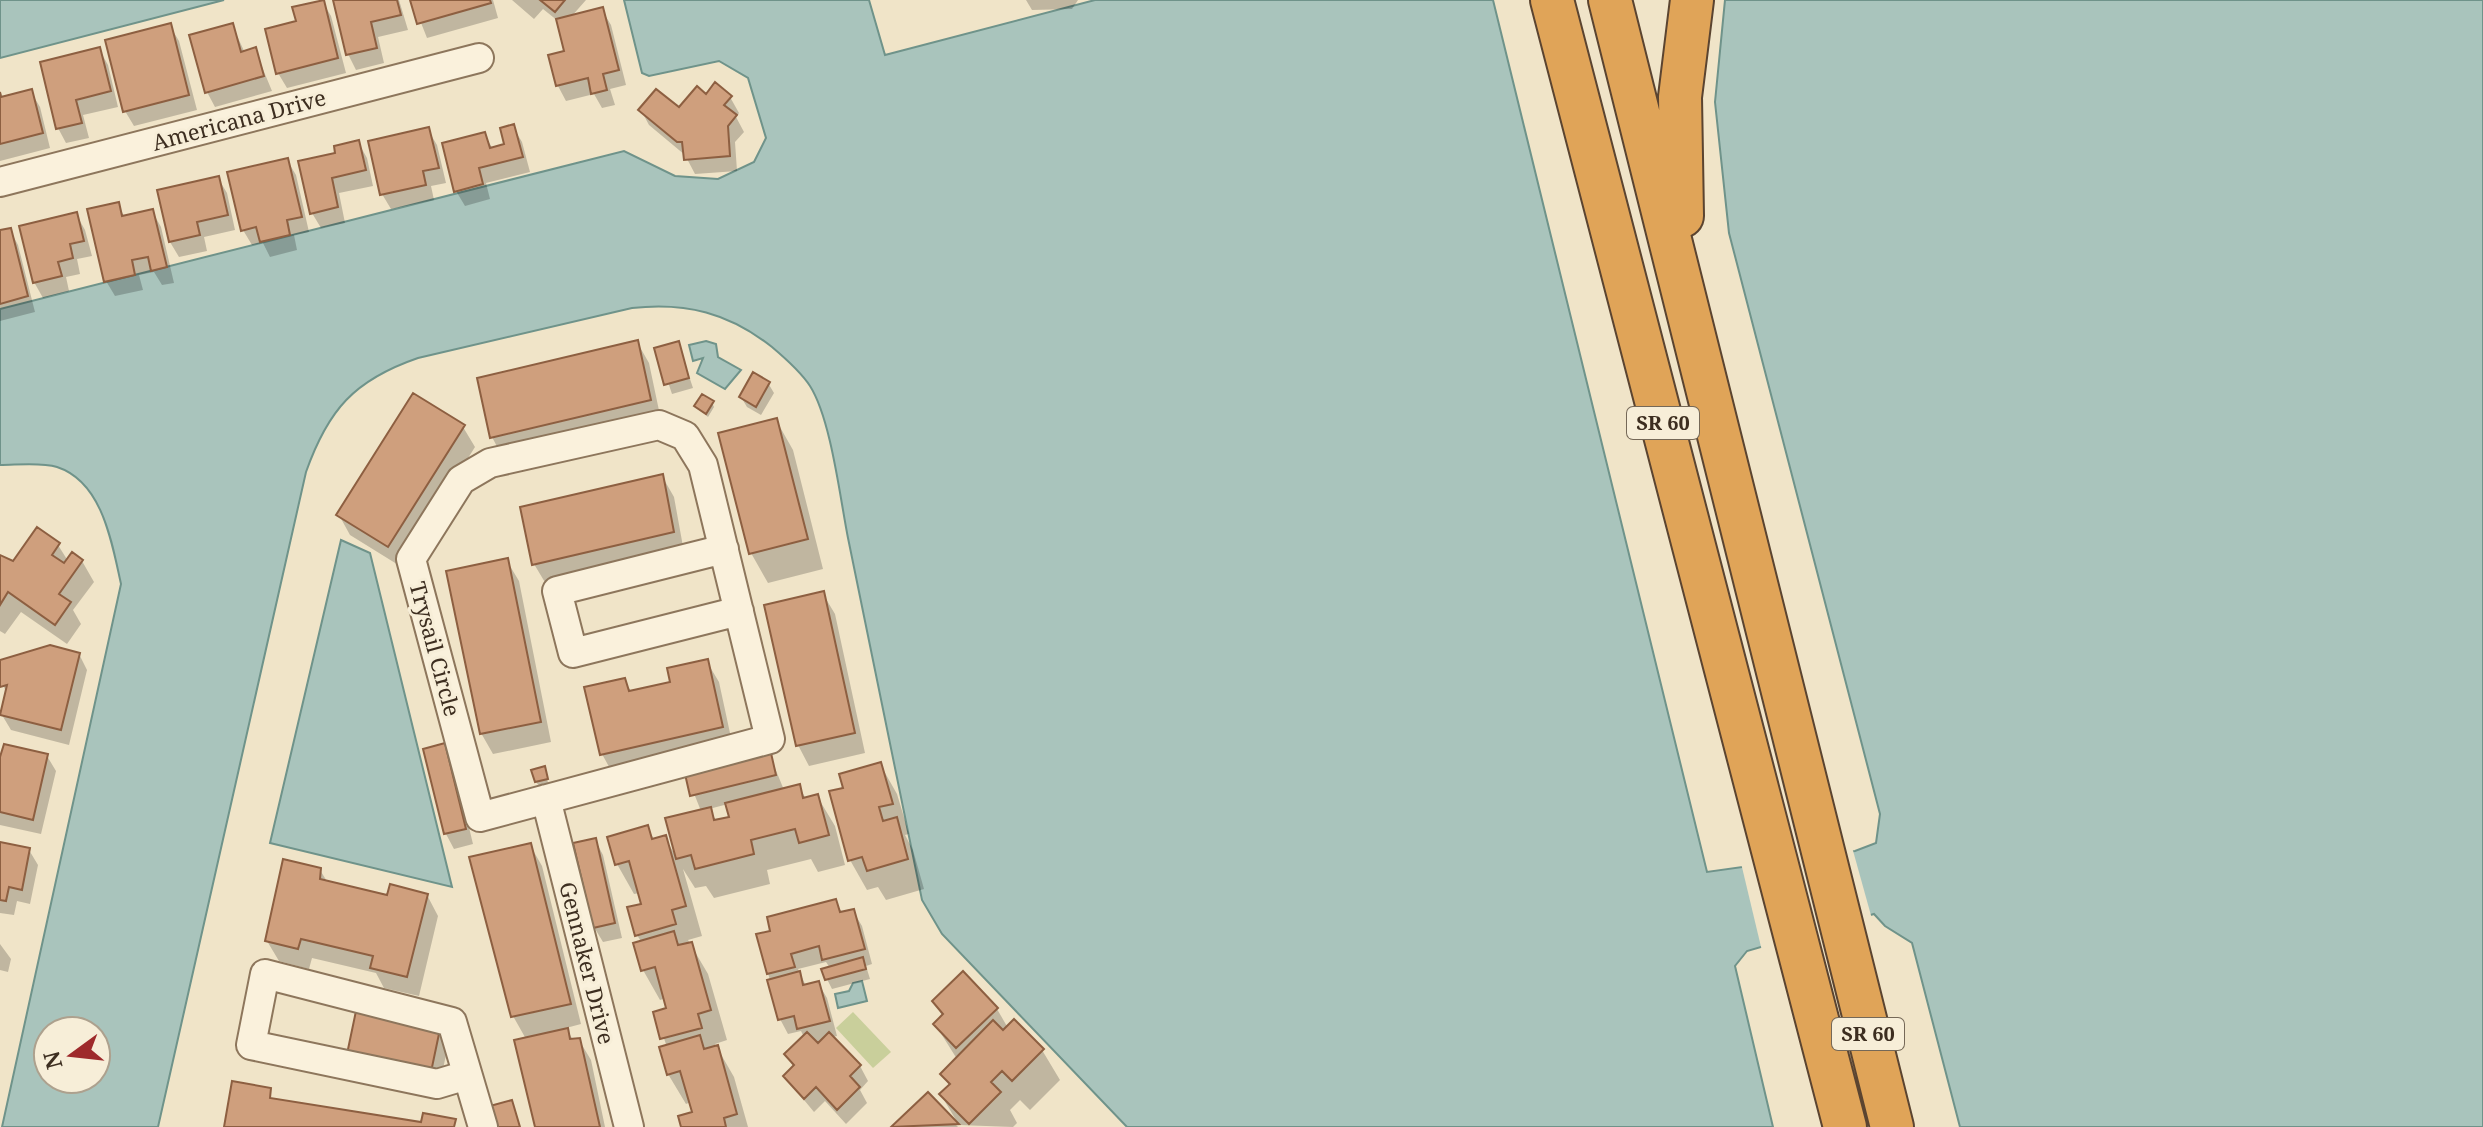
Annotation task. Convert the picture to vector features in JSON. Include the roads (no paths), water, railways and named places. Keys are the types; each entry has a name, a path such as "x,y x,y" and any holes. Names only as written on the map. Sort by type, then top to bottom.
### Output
{"highway":[{"name":"SR 60","path":"1552,0 1845,1127"},
{"name":"SR 60","path":"1610,0 1892,1127"},
{"path":"1683,285 1680,97 1692,0"}],"street":[{"name":"Americana Drive","path":"0,182 479,58"},
{"name":"Trysail Circle","path":"659,425 685,436 703,465 724,549 770,739 480,817 411,559 461,480 490,463 659,425"},
{"path":"724,549 557,591 573,653 739,611"},
{"name":"Gennaker Drive","path":"546,799 629,1127"},
{"path":"467,1075 437,1084 251,1045 265,974 452,1022 483,1127"}],"water":[{"path":"0,0 224,0 0,58"},
{"path":"624,0 869,0 885,55 1095,0 1493,0 1707,872 1855,851 1876,843 1880,814 1729,233 1715,102 1725,0 2483,0 2483,1127 1960,1127 1912,943 1885,926 1874,914 1747,951 1735,966 1773,1127 1127,1127 942,934 922,900 834,459 824,418 810,386 777,351 740,326 706,312 652,307 632,308 418,358 360,387 334,414 306,472 158,1127 2,1127 121,584 103,516 85,486 73,475 51,465 0,465 0,309 624,151 675,176 718,179 754,162 766,138 748,78 719,61 649,76 642,73"},
{"path":"706,341 716,344 718,357 741,370 725,389 697,373 703,358 693,361 689,345"},
{"path":"341,540 370,553 452,887 270,843"},
{"path":"862,981 867,1001 838,1008 835,994 849,991 853,983"}]}
